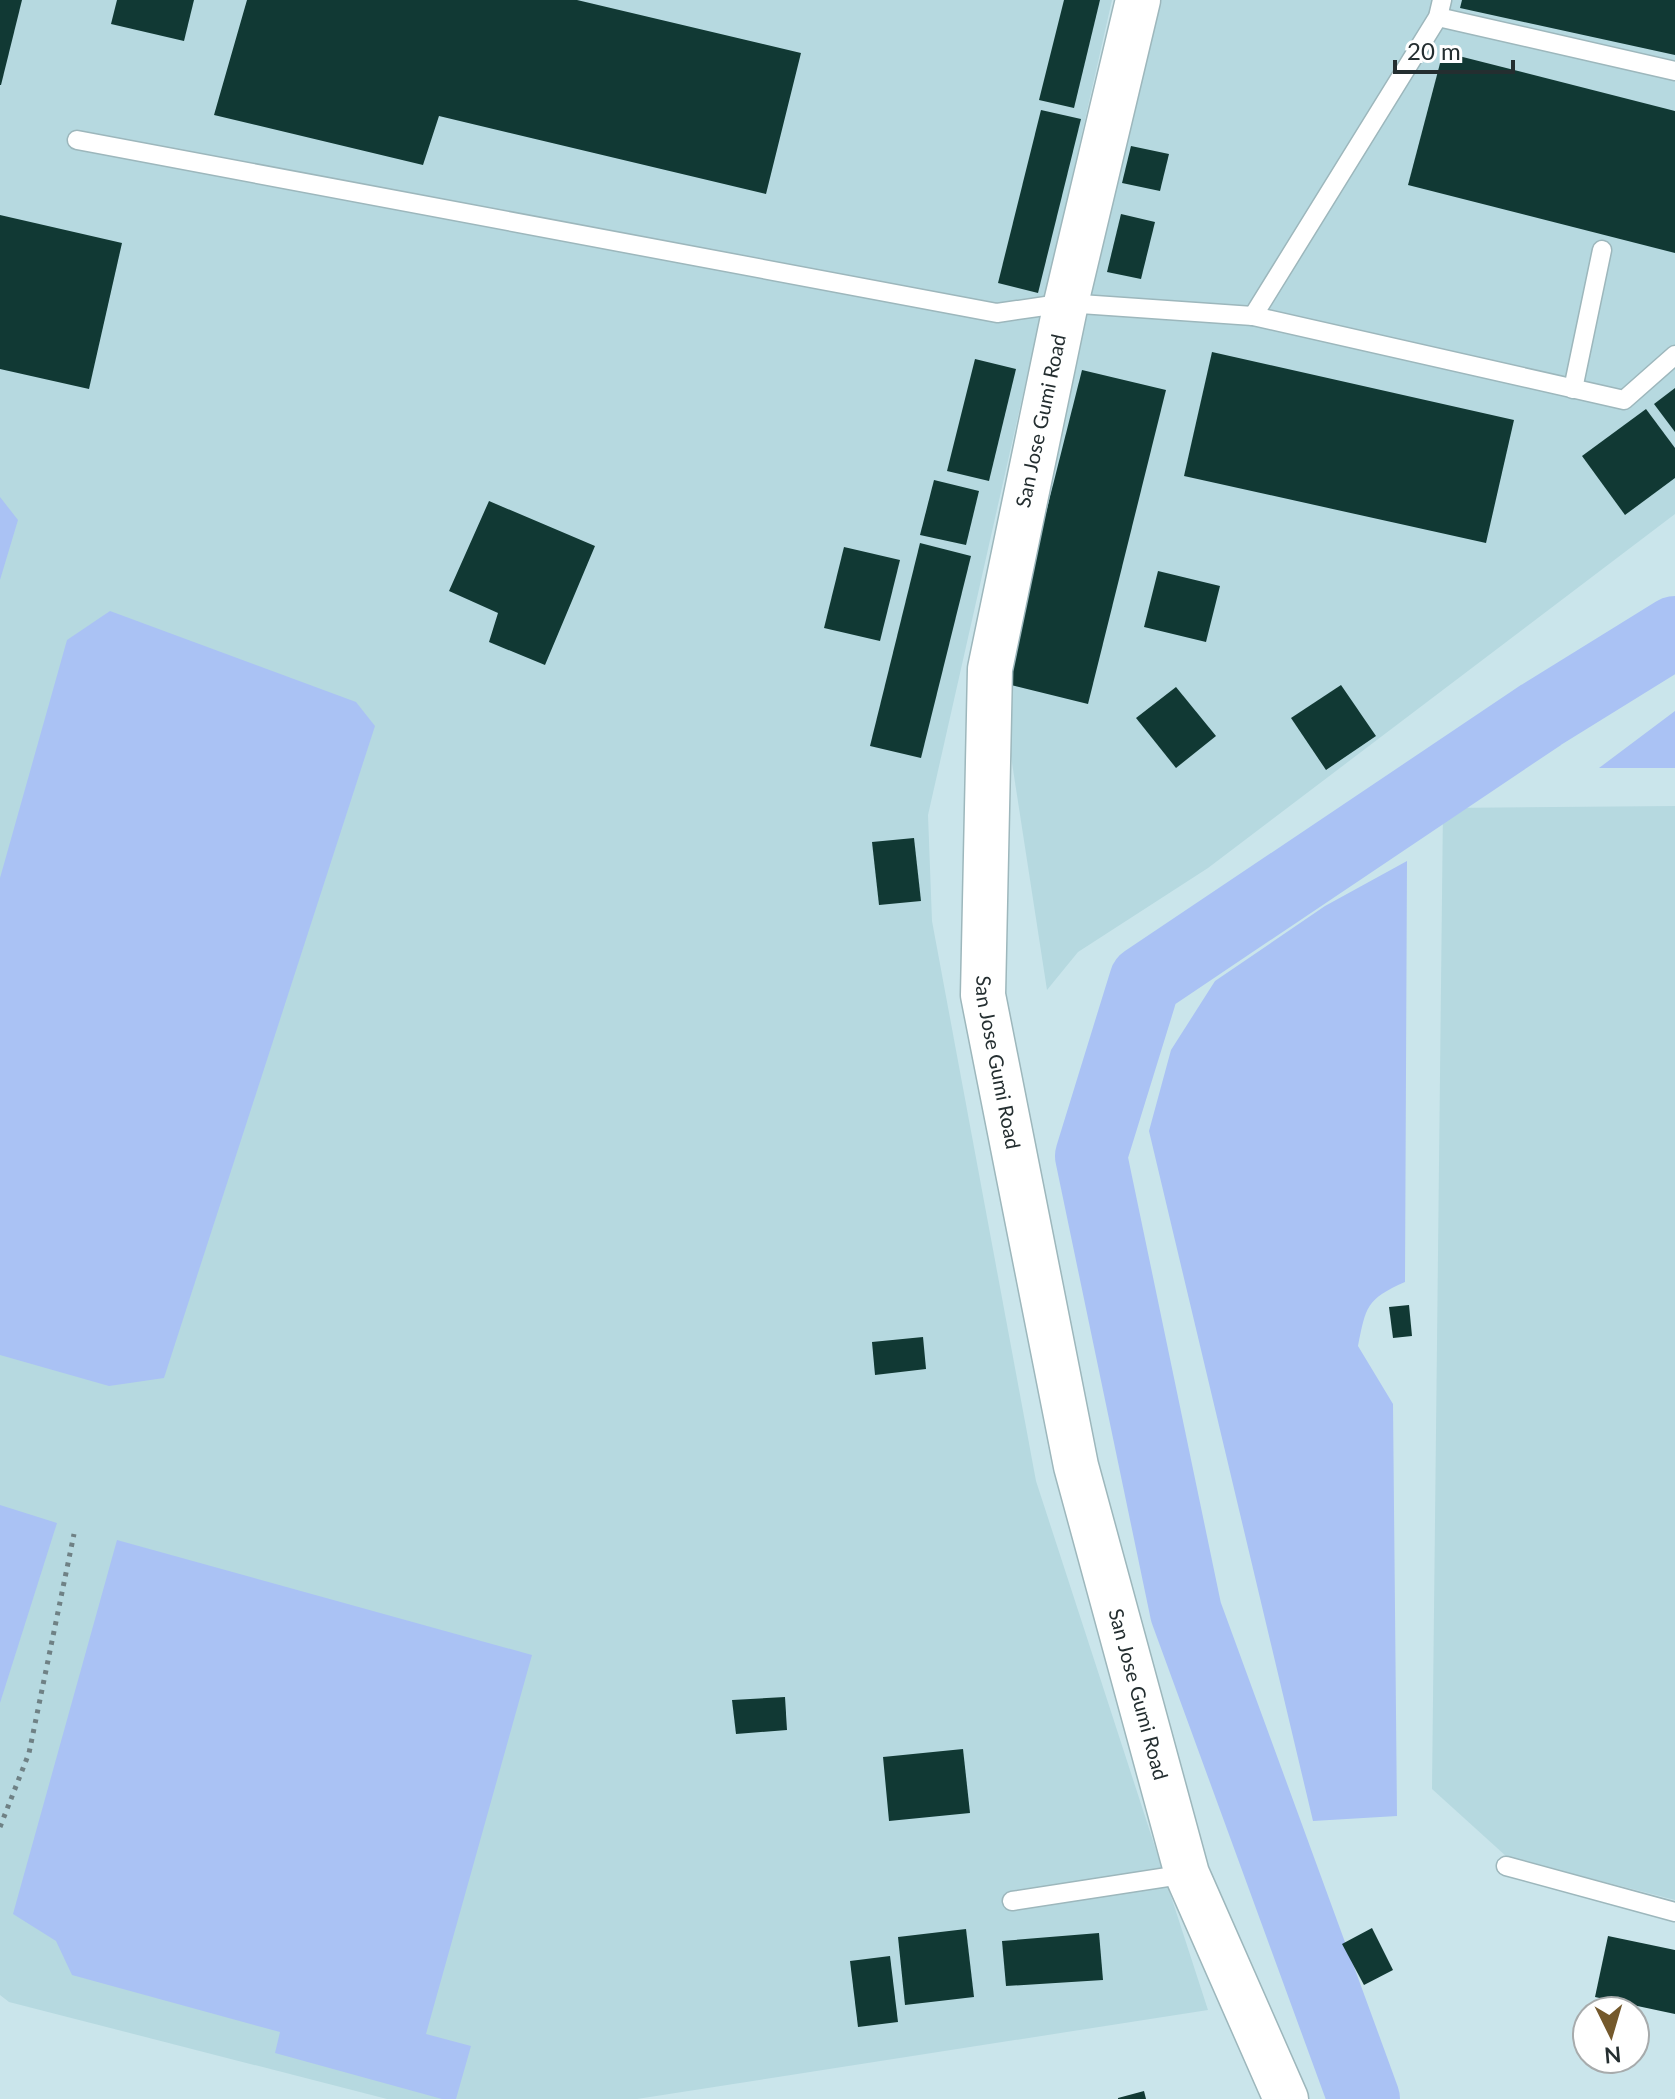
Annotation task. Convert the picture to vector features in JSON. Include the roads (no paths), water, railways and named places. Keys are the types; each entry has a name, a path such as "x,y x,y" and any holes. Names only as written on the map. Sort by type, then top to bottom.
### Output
{"street":[{"name":"San Jose Gumi Road","path":"1138,0 1066,303 990,669 983,995 1076,1466 1187,1874 1286,2099"}],"lane":[{"path":"1253,316 1440,8 1675,71"},
{"path":"77,140 997,313 1066,303 1253,316 1624,400 1675,355"},
{"path":"1573,389 1602,250"},
{"path":"1506,1866 1675,1912"},
{"path":"1012,1901 1187,1874"}],"water":[{"path":"0,497 18,520 0,580"},
{"path":"110,611 356,702 375,726 164,1378 109,1386 0,1355 0,878 67,640"},
{"path":"1675,711 1675,768 1599,768"},
{"path":"1407,861 1405,1282 1375,1299 1366,1313 1358,1346 1393,1404 1397,1816 1313,1821 1149,1131 1171,1050 1215,981 1325,906"},
{"path":"0,1505 57,1523 0,1703"},
{"path":"117,1540 532,1655 426,2034 471,2046 456,2099 442,2099 275,2053 280,2032 72,1975 56,1941 13,1914"}],"waterway":[{"path":"1364,2099 1186,1612 1091,1156 1145,981 1541,715 1675,632"}]}
